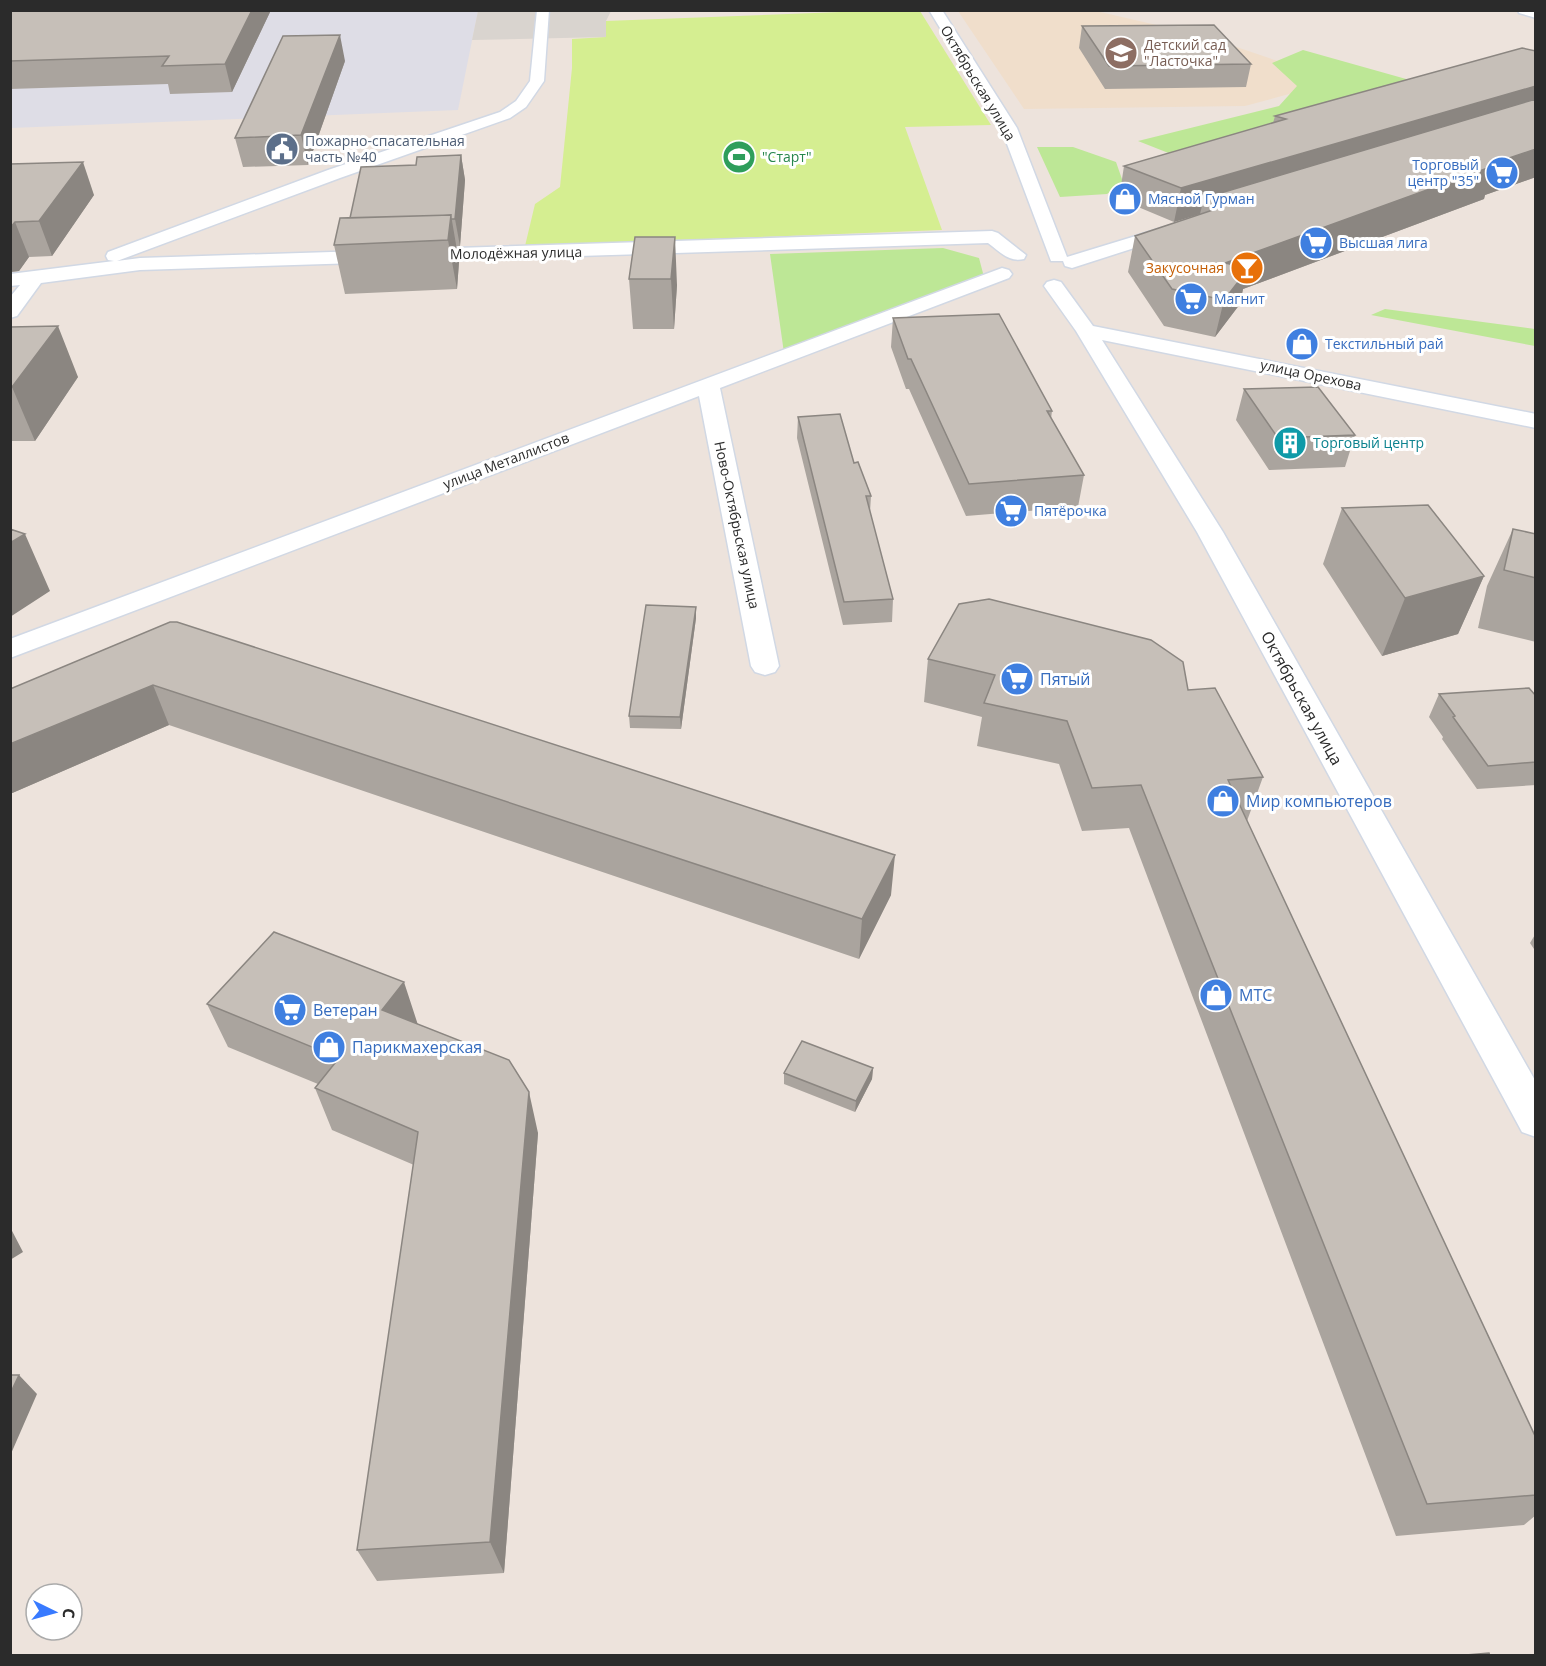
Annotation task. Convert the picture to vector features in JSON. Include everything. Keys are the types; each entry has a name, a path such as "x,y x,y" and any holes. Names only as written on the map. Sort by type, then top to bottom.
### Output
{"street":[{"path":"10,312 34,279 118,256 334,174 505,115 521,104 537,81 543,10"},
{"name":"Октябрьская улица","path":"935,10 1009,128 1065,260"},
{"path":"1524,10 1536,14"},
{"path":"1027,282 999,268 1001,263 1017,255 1038,254 1065,260 1192,224"},
{"name":"Молодёжная улица","path":"10,280 34,279 140,264 992,237 1017,255"},
{"name":"улица Металлистов","path":"10,649 708,384 1027,282 1064,284 1078,277 1077,267 1065,260"},
{"name":"Октябрьская улица","path":"1027,282 1086,331 1210,532 1536,1120"},
{"name":"улица Орехова","path":"1086,331 1536,421"},
{"name":"Ново-Октябрьская улица","path":"708,384 765,666"}],"shaded area":[{"path":"10,11 478,11 458,110 11,128"},
{"path":"478,11 611,11 606,21 606,37 472,40"},
{"name":"Детский сад \"Ласточка\"","path":"958,11 1096,11 1204,36 1307,71 1312,93 1289,94 1245,106 1024,109"}],"green space":[{"name":"\"Старт\"","path":"920,11 991,125 905,127 942,230 525,246 535,204 560,187 572,68 572,39 606,37 606,21"},
{"path":"1303,50 1431,86 1171,154 1138,141 1279,106 1297,86 1272,63"},
{"path":"1037,147 1073,147 1116,162 1123,182 1107,194 1060,197"},
{"path":"943,248 979,258 984,277 784,353 770,254"},
{"path":"1385,309 1535,329 1535,346 1371,315"}],"building":[{"path":"10,10 252,10 225,64 162,66 169,56 10,61"},
{"path":"1214,25 1251,64 1109,66 1082,26"},
{"path":"340,35 301,135 235,138 283,36"},
{"path":"1522,48 1536,51 1536,86 1181,188 1124,166 1286,119 1275,116"},
{"path":"1536,99 1536,149 1225,263 1249,268 1224,300 1172,289 1135,236 1225,206 1204,198"},
{"path":"461,155 455,219 451,219 451,215 350,218 361,167 416,165 417,157"},
{"path":"83,162 39,221 15,222 10,228 10,164"},
{"path":"451,215 448,240 334,245 340,218"},
{"path":"635,237 675,237 671,279 629,279"},
{"path":"999,314 1052,411 1047,411 1084,475 969,484 911,359 908,359 893,318"},
{"path":"58,326 12,387 10,387 10,327"},
{"path":"1318,387 1355,435 1278,438 1244,389"},
{"path":"840,414 854,463 858,462 871,496 866,496 893,599 844,602 798,417"},
{"path":"1428,505 1484,576 1405,598 1342,508"},
{"path":"10,529 25,534 10,543"},
{"path":"1513,529 1536,534 1536,578 1504,570"},
{"path":"989,599 1151,640 1183,662 1188,690 1215,688 1263,777 1228,780 1536,1438 1536,1495 1427,1504 1141,785 1092,788 1067,721 984,703 995,675 928,659 959,604"},
{"path":"646,605 696,607 680,717 629,716"},
{"path":"170,622 177,622 895,855 862,919 153,685 10,744 10,689"},
{"path":"1529,688 1536,696 1536,762 1488,766 1439,694"},
{"path":"274,932 404,982 382,1010 509,1060 529,1092 490,1542 357,1550 418,1132 315,1088 339,1058 207,1004"},
{"path":"802,1041 873,1068 856,1101 784,1073"},
{"path":"10,1375 19,1375 10,1394"},
{"path":"1489,1653 1490,1656 1454,1656"}],"place":[{"name":"Детский сад \"Ласточка\"","path":"1121,53"},
{"name":"Пожарно-спасательная часть №40","path":"282,149"},
{"name":"\"Старт\"","path":"739,157"},
{"name":"Торговый центр \"35\"","path":"1502,173"},
{"name":"Мясной Гурман","path":"1125,199"},
{"name":"Высшая лига","path":"1316,243"},
{"name":"Закусочная","path":"1247,268"},
{"name":"Магнит","path":"1191,299"},
{"name":"Текстильный рай","path":"1302,344"},
{"name":"Торговый центр","path":"1290,443"},
{"name":"Пятёрочка","path":"1011,511"},
{"name":"Пятый","path":"1017,679"},
{"name":"Мир компьютеров","path":"1223,801"},
{"name":"МТС","path":"1216,995"},
{"name":"Ветеран","path":"290,1010"},
{"name":"Парикмахерская","path":"329,1047"}]}
